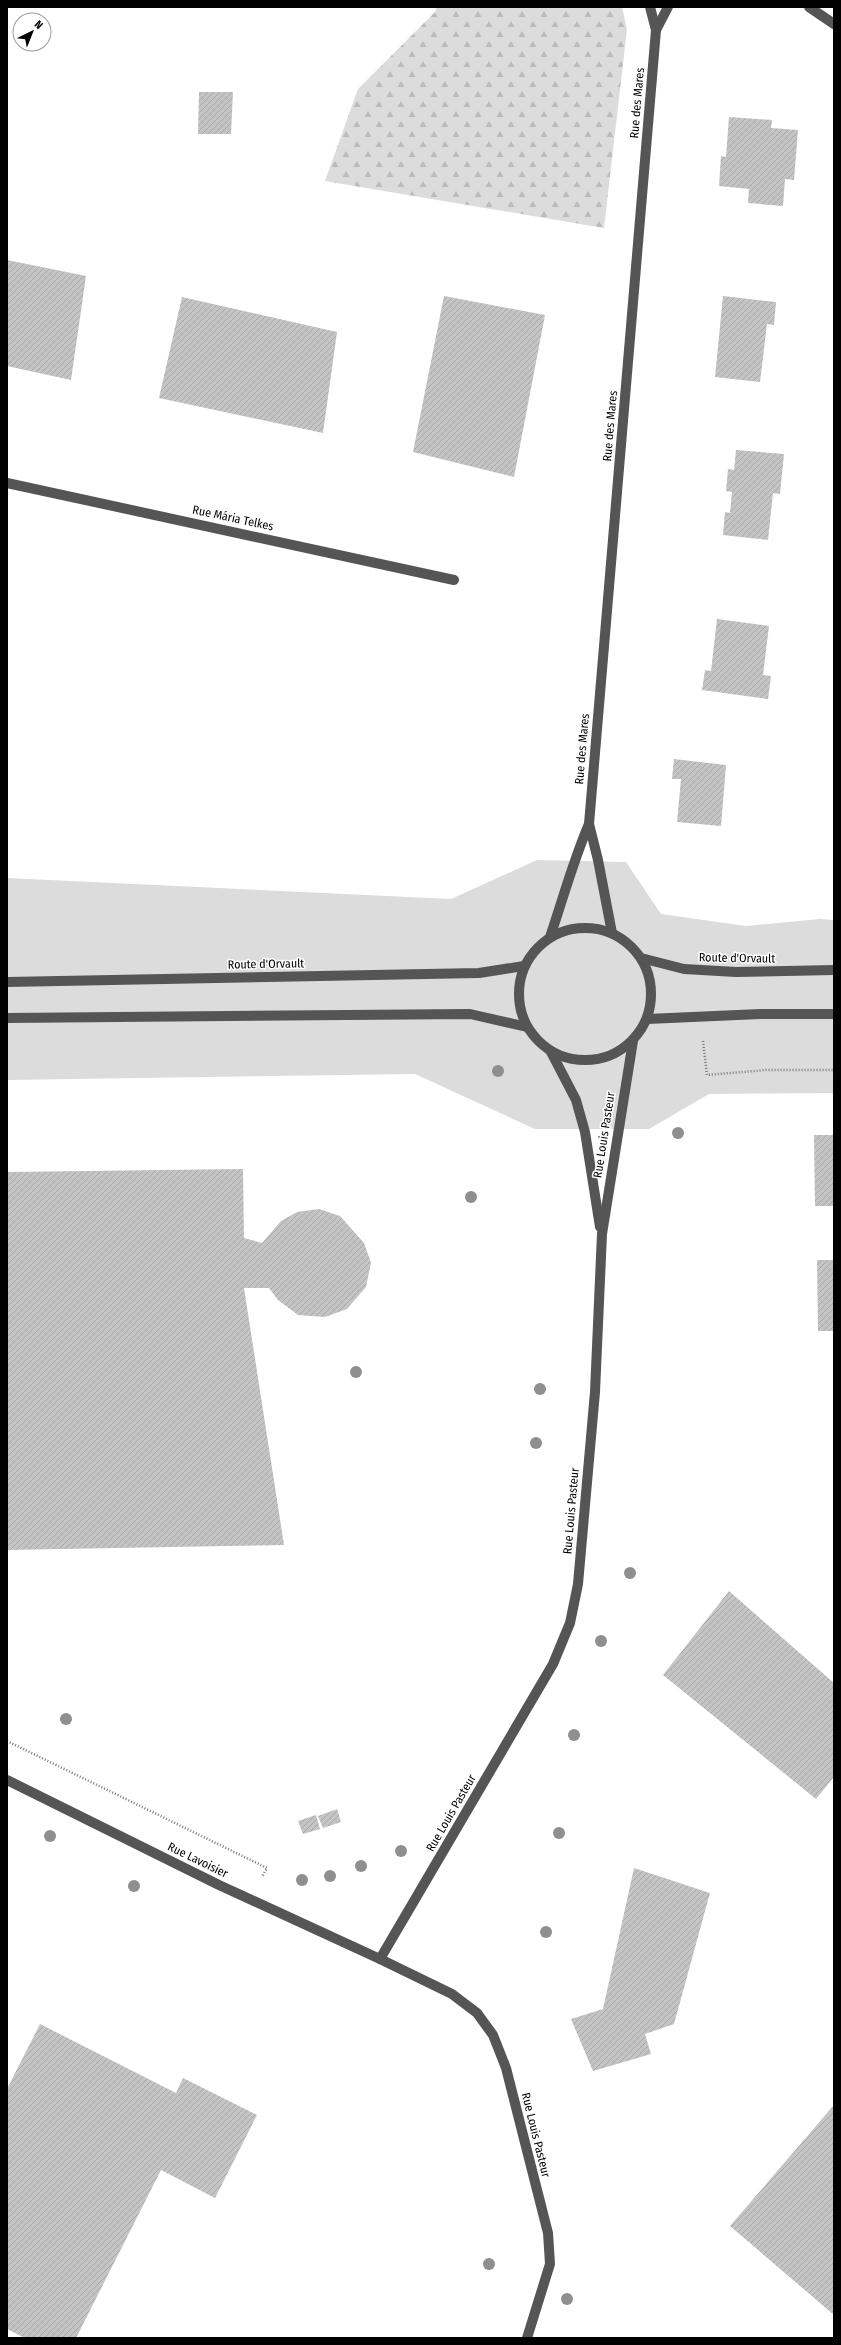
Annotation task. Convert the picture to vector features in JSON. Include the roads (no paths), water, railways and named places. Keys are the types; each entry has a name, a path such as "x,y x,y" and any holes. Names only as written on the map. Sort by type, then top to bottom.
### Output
{"street":[{"name":"Rue des Mares","path":"550,937 564,897 574,859 589,824 656,30 650,7"},
{"name":"Rue des Mares","path":"656,30 668,7"},
{"path":"809,7 834,24"},
{"name":"Rue Mária Telkes","path":"7,483 454,580"},
{"name":"Rue des Mares","path":"589,824 598,860 612,933"},
{"path":"580,928 612,933 625,942 641,958 647,970 651,993 647,1019 633,1041 609,1056 586,1061 572,1060 551,1052 527,1028 518,997 524,966 532,952 550,937 580,928"},
{"name":"Route d'Orvault","path":"641,958 684,969 736,972 834,970"},
{"name":"Route d'Orvault","path":"7,982 479,973 524,966"},
{"path":"7,1018 470,1014 527,1028"},
{"path":"647,1019 834,1014"},
{"name":"Rue Louis Pasteur","path":"527,2338 550,2264 548,2234 506,2068 493,2035 477,2013 452,1994 380,1959 553,1664 570,1623 578,1584 595,1392 602,1234 633,1041"},
{"name":"Rue Louis Pasteur","path":"551,1052 576,1100 585,1132 602,1234"},
{"name":"Rue Lavoisier","path":"7,1780 250,1900 380,1959"}]}
